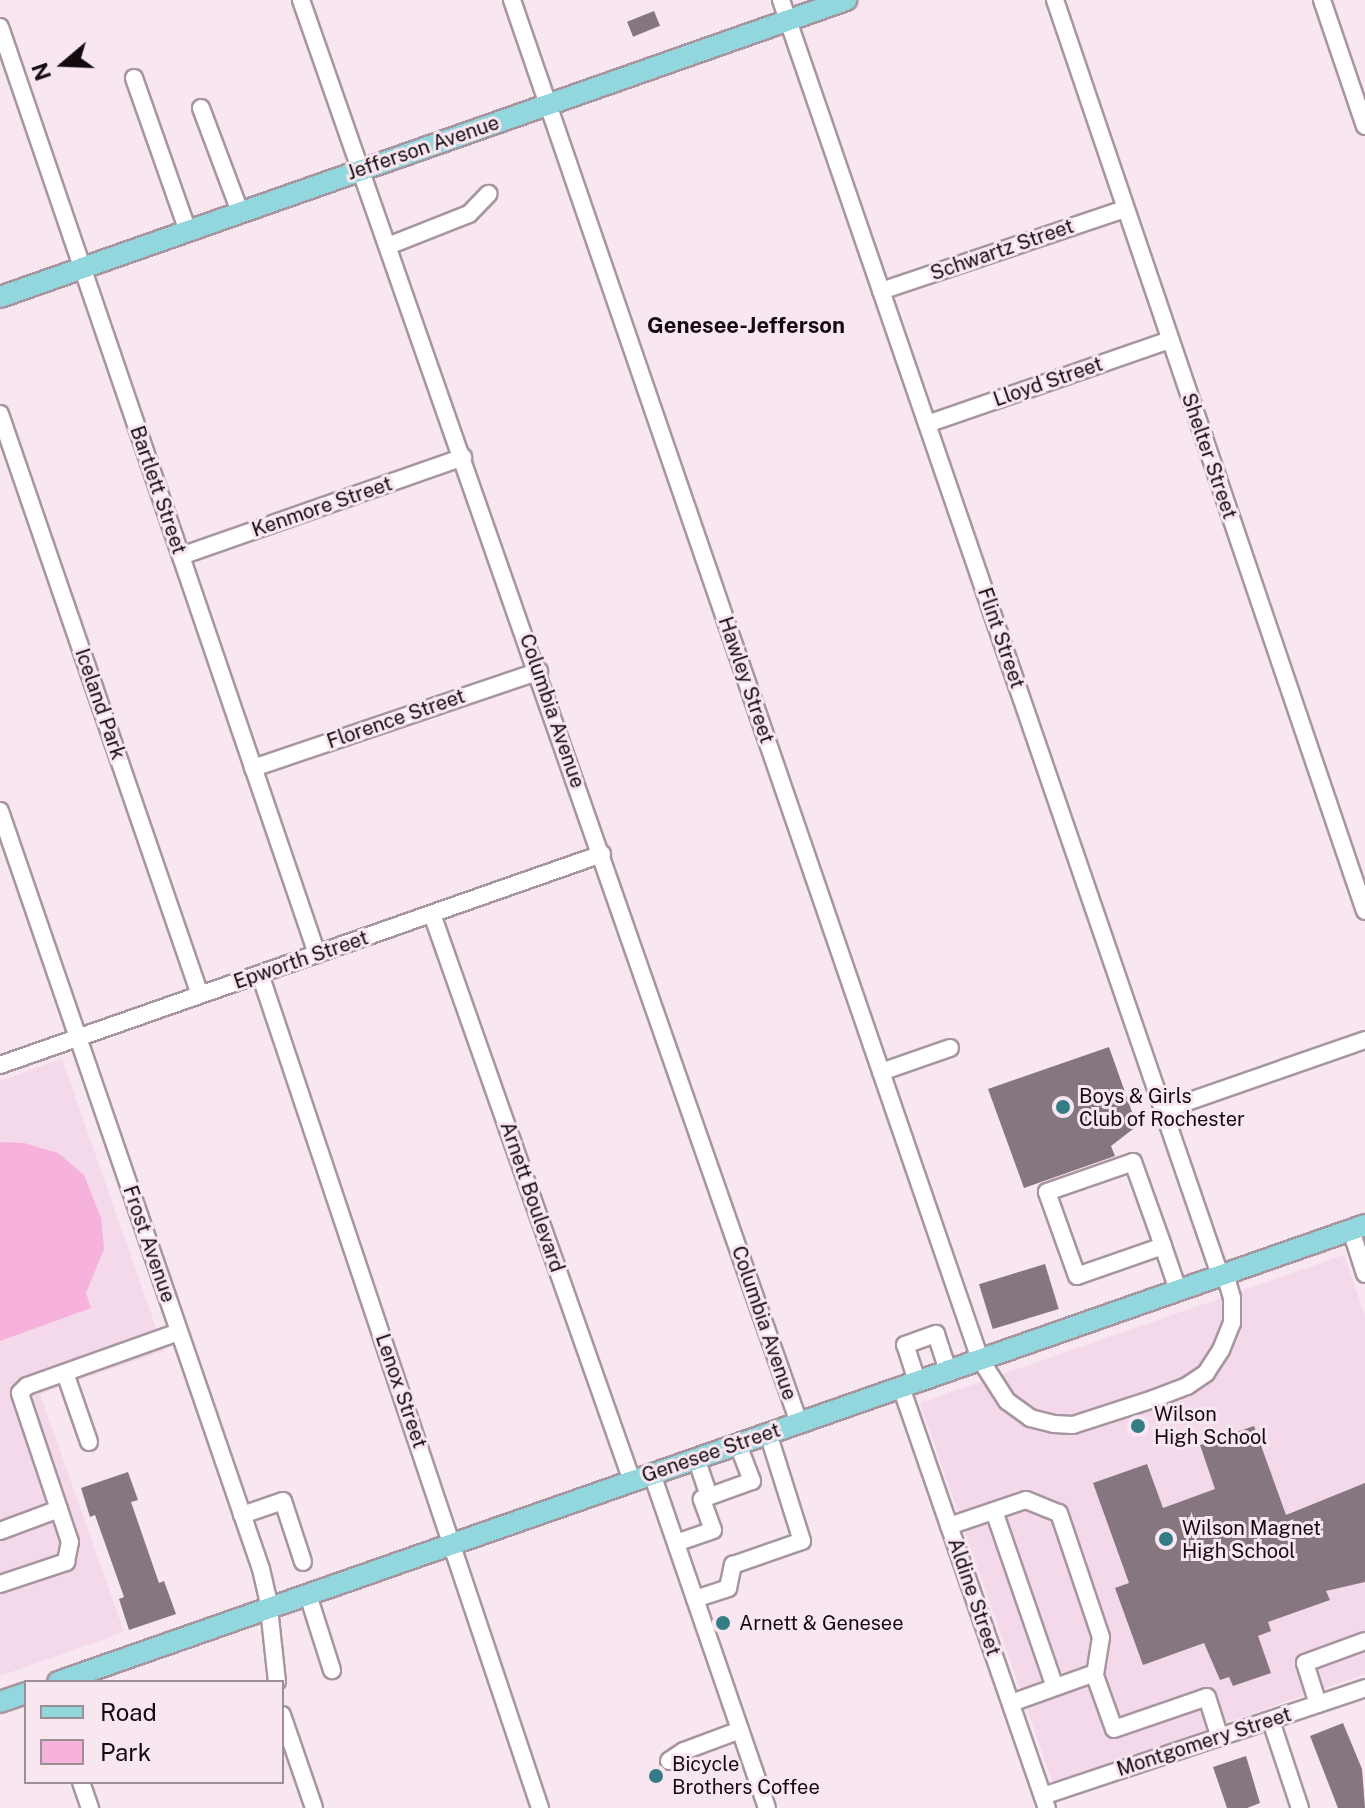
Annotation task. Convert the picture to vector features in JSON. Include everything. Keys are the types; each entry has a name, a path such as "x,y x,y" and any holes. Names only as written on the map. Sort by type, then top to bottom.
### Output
{"main road":[{"name":"Jefferson Avenue","path":"0,297 846,0"},
{"name":"Genesee Street","path":"64,1680 1358,1228"},
{"path":"0,1702 24,1694"}],"street":[{"name":"Columbia Avenue","path":"301,0 539,671 799,1423"},
{"name":"Hawley Street","path":"512,0 980,1359 1007,1401 1030,1418 1054,1424 1073,1425 1153,1399 1187,1386 1206,1373 1221,1350 1232,1323 1232,1298 1222,1274"},
{"name":"Flint Street","path":"781,0 1222,1274"},
{"name":"Shelter Street","path":"1055,0 1365,911"},
{"path":"1322,0 1365,126"},
{"name":"Bartlett Street","path":"0,27 317,954"},
{"path":"134,78 188,231"},
{"path":"201,108 240,212"},
{"path":"388,246 469,214 488,194"},
{"name":"Schwartz Street","path":"881,291 1124,209"},
{"name":"Lloyd Street","path":"927,424 1169,340"},
{"name":"Iceland Park","path":"0,414 200,995"},
{"name":"Kenmore Street","path":"181,556 463,457"},
{"name":"Florence Street","path":"253,768 539,671"},
{"name":"Frost Avenue","path":"0,811 264,1579 277,1680"},
{"name":"Epworth Street","path":"0,1065 602,854"},
{"name":"Arnett Boulevard","path":"432,914 642,1477 676,1543 767,1808"},
{"name":"Lenox Street","path":"260,974 540,1808"},
{"path":"1164,1110 1365,1040"},
{"path":"881,1072 950,1048"},
{"path":"1163,1246 1077,1276 1047,1192 1133,1162 1163,1246 1178,1290"},
{"path":"1358,1228 1365,1274"},
{"path":"0,1584 66,1562 70,1542 20,1393 27,1386 179,1332"},
{"name":"Aldine Street","path":"948,1371 936,1334 905,1345 909,1384 949,1526 1045,1802"},
{"path":"65,1373 89,1442"},
{"path":"695,1599 728,1588 733,1565 802,1541 768,1433"},
{"path":"676,1543 713,1530 702,1499 752,1481 738,1444"},
{"path":"696,1458 709,1496"},
{"path":"949,1526 1026,1500 1059,1513 1101,1637 1094,1673 1114,1729 1207,1697 1220,1738"},
{"path":"242,1515 283,1501 303,1562"},
{"path":"0,1531 59,1509"},
{"path":"994,1511 1055,1687"},
{"path":"308,1595 332,1670"},
{"path":"1318,1704 1305,1663 1365,1641"},
{"path":"1011,1703 1094,1673"},
{"name":"Montgomery Street","path":"1045,1802 1365,1688"},
{"path":"284,1721 314,1808"},
{"path":"1271,1721 1300,1808"},
{"path":"669,1761 684,1751 740,1730"},
{"path":"82,1784 90,1808"}],"shaded area":[{"path":"62,1059 164,1351 40,1394 124,1632 0,1676 0,1081"},
{"name":"Wilson Magnet High School","path":"1344,1255 1365,1316 1365,1674 1053,1783 920,1403"}],"green space":[{"path":"0,1142 24,1143 58,1153 84,1175 101,1218 104,1249 86,1293 91,1308 0,1341"}],"building":[{"path":"654,11 660,26 633,37 627,22"},
{"name":"Boys & Girls Club of Rochester","path":"1109,1047 1137,1126 1111,1146 1115,1156 1024,1188 988,1089"},
{"path":"1045,1264 1059,1309 993,1329 979,1284"},
{"path":"1254,1426 1286,1515 1365,1483 1365,1582 1326,1591 1330,1600 1268,1622 1271,1631 1258,1636 1271,1673 1233,1686 1229,1677 1220,1680 1204,1643 1143,1665 1115,1588 1129,1583 1093,1483 1147,1464 1163,1508 1215,1489 1200,1445"},
{"path":"128,1472 138,1500 131,1502 159,1583 164,1581 176,1614 129,1630 119,1599 124,1597 95,1515 90,1517 81,1488"},
{"path":"1343,1723 1362,1769 1365,1808 1338,1808 1310,1736"},
{"path":"1246,1756 1260,1803 1247,1808 1227,1808 1213,1767"}],"place":[{"name":"Boys & Girls Club of Rochester","path":"1063,1107"},
{"name":"Wilson High School","path":"1138,1426"},
{"name":"Wilson Magnet High School","path":"1166,1539"},
{"name":"Arnett & Genesee","path":"723,1623"},
{"name":"Bicycle Brothers Coffee","path":"656,1776"}],"district":[{"name":"Genesee-Jefferson","path":"746,326"}]}
